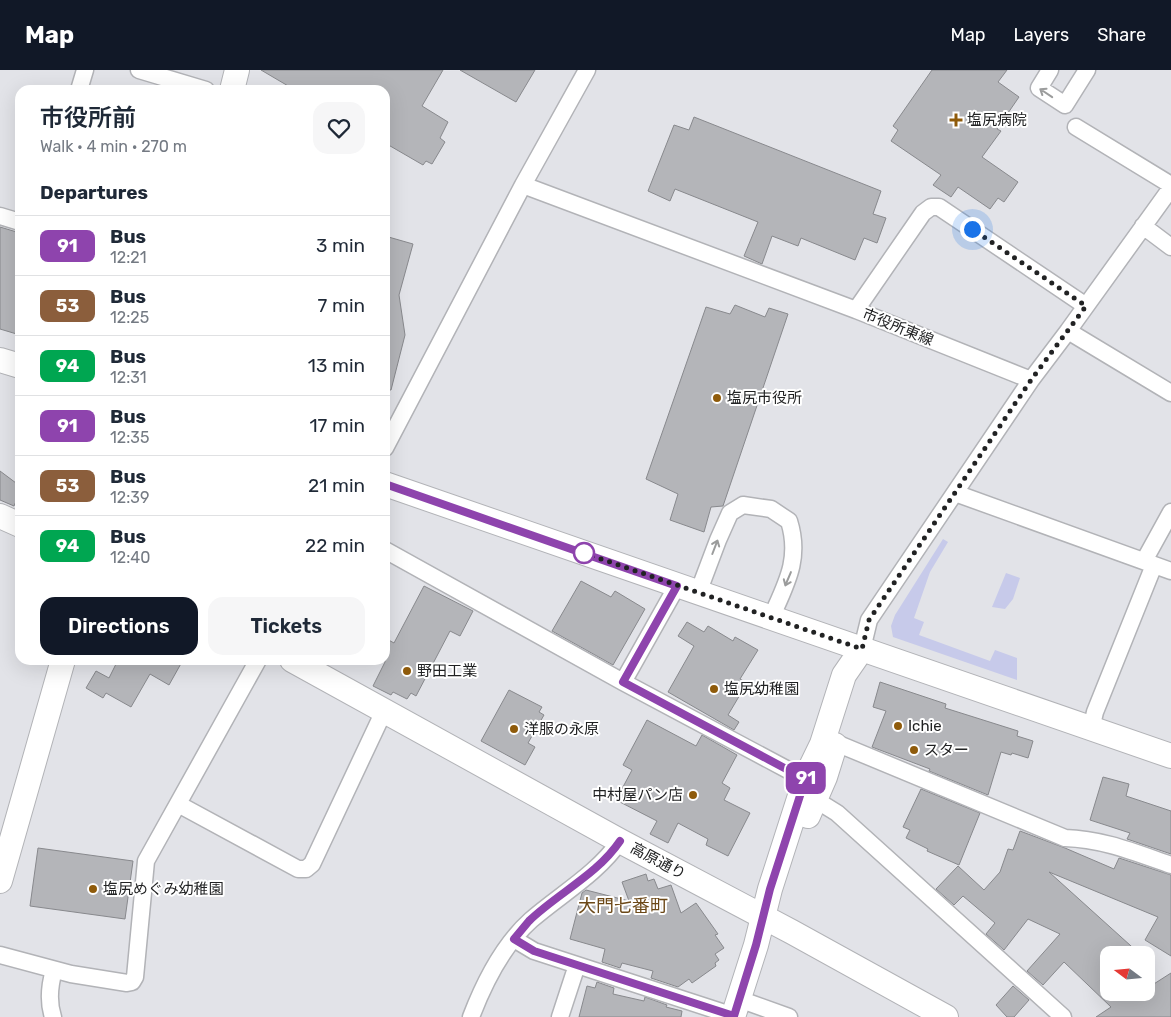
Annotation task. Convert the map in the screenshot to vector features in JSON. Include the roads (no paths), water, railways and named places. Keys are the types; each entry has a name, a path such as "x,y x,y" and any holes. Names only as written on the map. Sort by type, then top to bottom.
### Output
{"street":[{"path":"80,85 85,70"},
{"path":"139,70 189,85"},
{"path":"233,85 237,70"},
{"path":"390,438 523,185 587,70"},
{"path":"1050,70 1038,88 1065,105 1087,70"},
{"path":"741,1013 756,945 768,920 806,820 816,800 836,743 858,672 869,620 1031,380 1171,186 1076,127"},
{"path":"523,185 856,310"},
{"name":"市役所東線","path":"1031,380 856,310 923,213 931,207 939,207 1086,306"},
{"path":"0,216 15,220"},
{"path":"1143,226 1171,248"},
{"path":"1068,331 1171,393"},
{"path":"0,360 15,364"},
{"path":"390,486 1171,756"},
{"path":"955,494 1171,571"},
{"path":"623,682 687,589 718,540 730,513 743,505 771,509 789,521 794,538 791,572 770,618"},
{"path":"1091,729 1097,706 1149,563 1171,512"},
{"path":"0,516 15,523"},
{"path":"390,553 623,682 790,771 806,777"},
{"path":"768,920 806,777 822,744 844,675 862,649"},
{"path":"0,881 62,665"},
{"path":"0,955 54,970 127,983 132,982 135,977 146,861 255,665"},
{"name":"高原通り","path":"301,665 620,841 946,1017"},
{"path":"178,804 298,869 306,869 312,864 384,711"},
{"path":"836,743 1065,838 1083,838 1106,842 1171,865"},
{"path":"816,800 837,813 1063,1017"},
{"path":"471,1017 486,980 514,939 530,921 596,869 612,853 620,841"},
{"path":"514,939 534,951 576,965 741,1013 789,1017"},
{"path":"560,1017 576,965"},
{"path":"53,1017 50,1006 50,982 54,970"}],"place":[{"name":"塩尻病院","path":"956,120"},
{"name":"塩尻市役所","path":"717,398"},
{"name":"野田工業","path":"407,671"},
{"name":"塩尻幼稚園","path":"714,689"},
{"name":"Ichie","path":"898,726"},
{"name":"洋服の永原","path":"514,729"},
{"name":"スター","path":"914,750"},
{"name":"中村屋パン店","path":"693,795"},
{"name":"塩尻めぐみ幼稚園","path":"93,889"}],"district":[{"name":"大門七番町","path":"623,906"}]}
